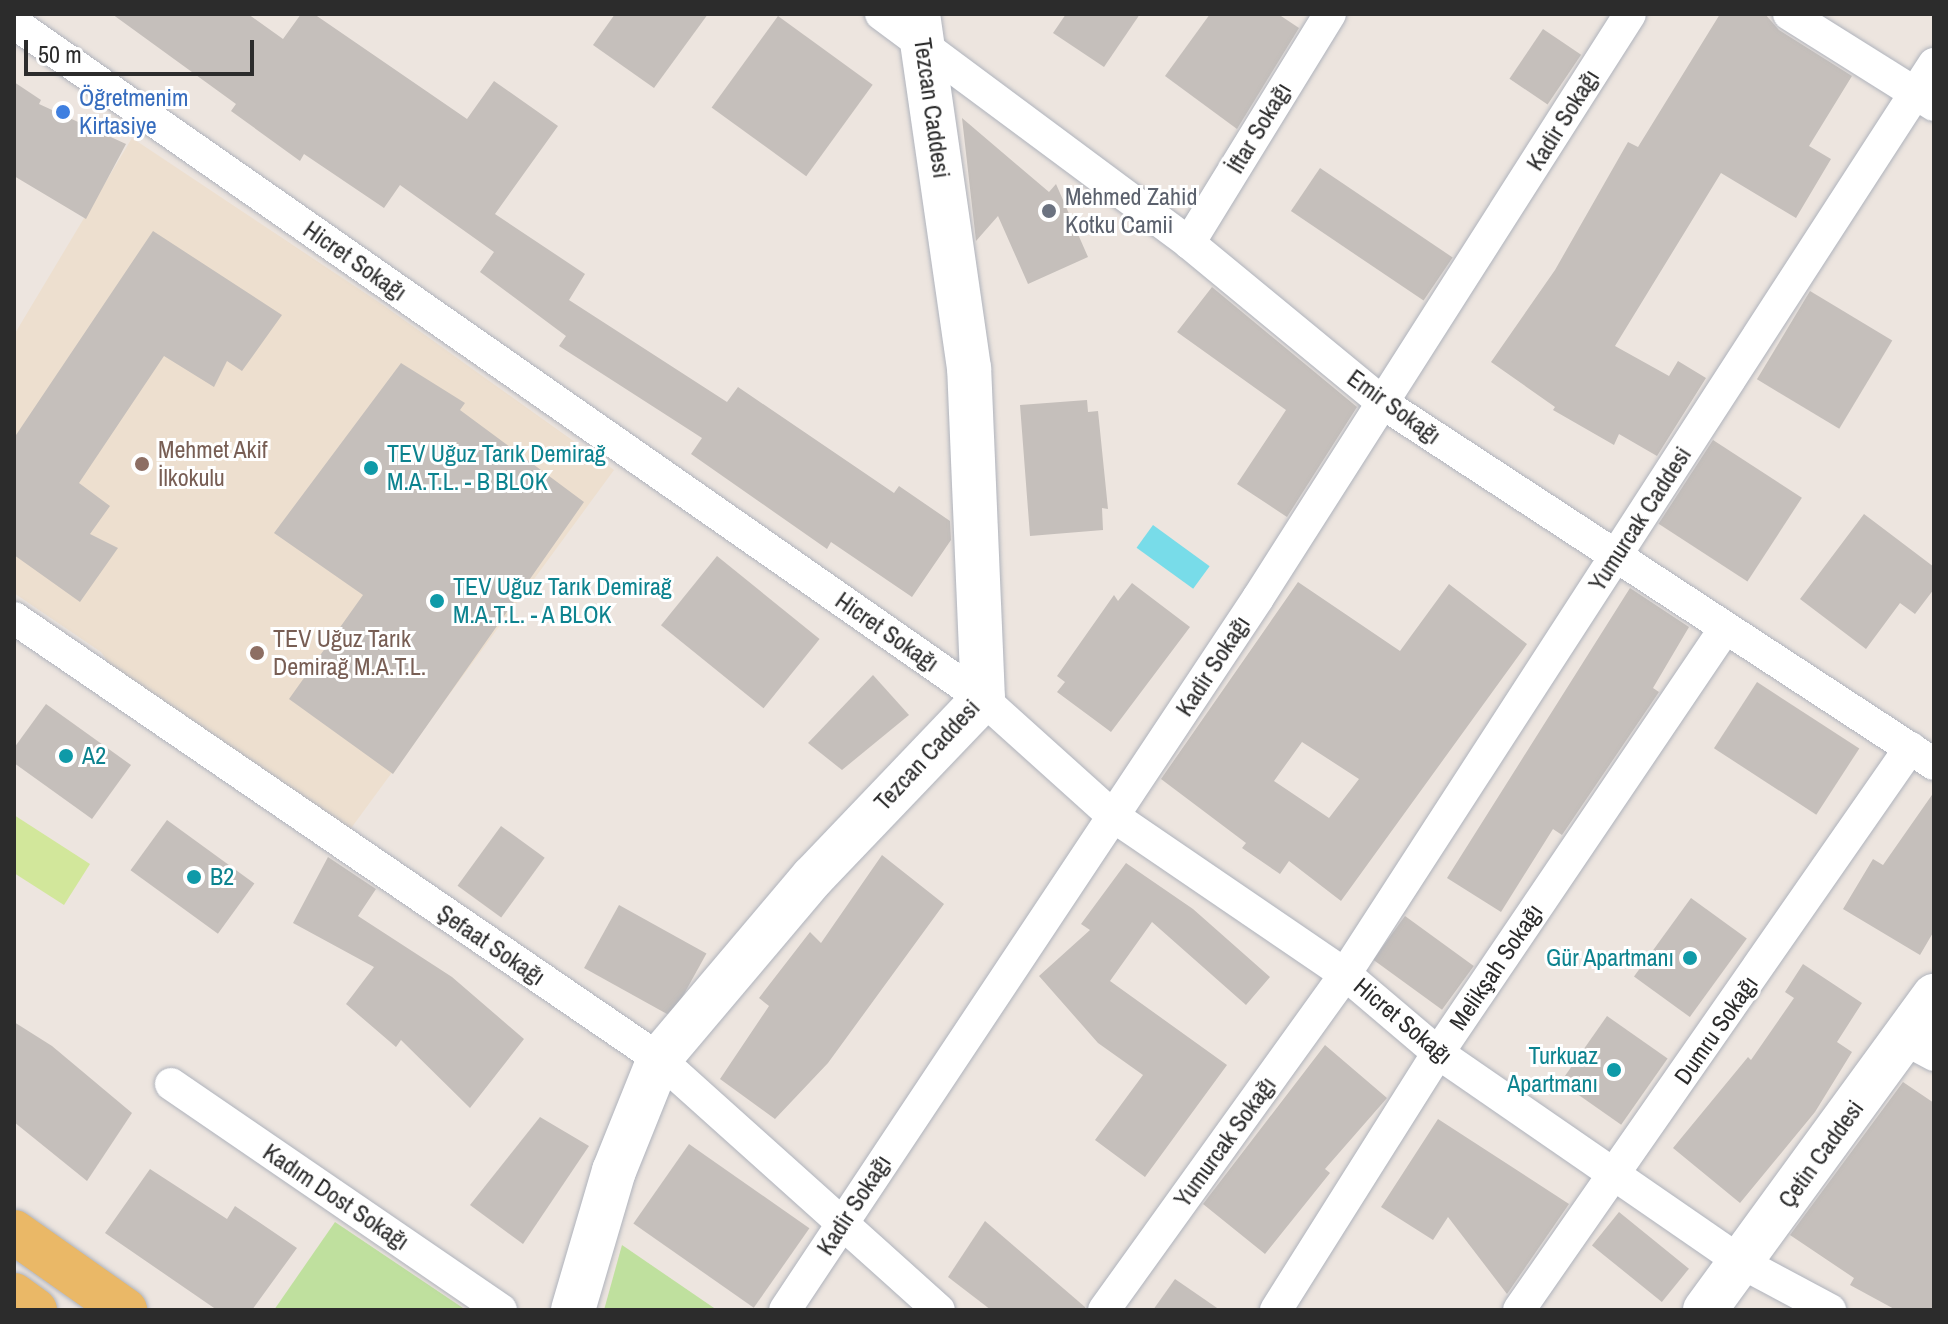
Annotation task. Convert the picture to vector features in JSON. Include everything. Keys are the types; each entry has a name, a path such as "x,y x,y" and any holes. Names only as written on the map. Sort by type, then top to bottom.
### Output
{"main road":[{"path":"14,1232 125,1310"},
{"path":"14,1295 35,1310"}],"street":[{"name":"Emir Sokağı","path":"881,14 921,29 1384,404 1724,630 1922,756"},
{"name":"Kadir Sokağı","path":"785,1310 1384,404 1630,14"},
{"path":"1789,14 1924,98"},
{"name":"İftar Sokağı","path":"1189,243 1316,19"},
{"name":"Hicret Sokağı","path":"14,23 983,699 1113,816 1345,974 1438,1053 1742,1263 1830,1310"},
{"name":"Tezcan Caddesi","path":"573,1310 614,1171 659,1059 813,877 983,699 969,368 921,29"},
{"name":"Yumurcak Caddesi","path":"1345,974 1615,558 1924,98 1934,64"},
{"name":"Şefaat Sokağı","path":"14,618 659,1059 939,1310"},
{"name":"Melikşah Sokağı","path":"1276,1310 1438,1053 1724,630"},
{"name":"Dumru Sokağı","path":"1519,1310 1922,756"},
{"name":"Yumurcak Sokağı","path":"1104,1310 1345,974"},
{"name":"Çetin Caddesi","path":"1705,1310 1919,1047 1934,996"},
{"name":"Kadım Dost Sokağı","path":"171,1084 501,1310"}],"shaded area":[{"path":"132,138 383,305 614,470 349,831 120,679 101,652 14,593 14,335"}],"green space":[{"path":"14,815 90,864 64,905 14,873"},
{"path":"335,1222 466,1310 274,1310"},
{"path":"622,1245 717,1310 604,1310"}],"water":[{"path":"1153,525 1210,566 1193,589 1137,548"}],"building":[{"path":"112,14 248,14 283,39 301,14 314,14 467,119 494,81 558,126 495,214 585,274 569,300 727,402 738,387 894,493 899,486 950,521 951,540 912,597 831,542 827,549 691,454 702,438 559,346 566,336 480,272 494,252 400,185 384,208 304,154 300,161 231,111 236,104"},
{"path":"615,14 708,14 654,88 593,45"},
{"path":"1066,14 1140,14 1104,67 1053,33"},
{"path":"1210,14 1278,14 1299,28 1237,129 1165,76"},
{"path":"1720,14 1765,14 1779,30 1852,76 1809,146 1831,159 1796,218 1721,173 1615,346 1669,376 1678,361 1706,378 1657,456 1619,434 1614,445 1553,410 1555,407 1491,362 1555,270 1628,142 1638,147"},
{"path":"778,16 873,85 806,176 712,107"},
{"path":"1543,29 1581,55 1548,104 1509,79"},
{"path":"14,82 41,100 39,104 126,144 86,219 14,176"},
{"path":"962,118 1049,192 1056,184 1088,257 1028,284 998,216 976,241"},
{"path":"1320,168 1453,257 1424,301 1291,211"},
{"path":"153,231 282,315 242,371 227,361 214,387 164,356 79,483 110,506 90,534 118,548 80,602 14,555 14,438"},
{"path":"1212,287 1357,407 1287,517 1237,484 1286,410 1177,332"},
{"path":"1810,291 1892,340 1839,429 1757,379"},
{"name":"TEV Uğuz Tarık Demirağ M.A.T.L. - A BLOK","path":"401,363 465,403 460,410 584,502 393,774 289,699 363,595 274,533"},
{"path":"1087,400 1088,412 1098,411 1108,509 1102,508 1103,530 1030,536 1020,405"},
{"path":"1713,440 1802,498 1747,582 1659,524"},
{"path":"1864,514 1934,567 1934,589 1915,614 1900,603 1866,649 1800,599"},
{"path":"717,556 820,639 764,708 661,625"},
{"path":"1298,582 1400,651 1449,584 1527,644 1341,901 1289,861 1280,874 1242,848 1246,843 1161,779","holes":["1302,742 1359,779 1329,818 1274,781"]},
{"path":"1132,583 1190,627 1111,732 1057,692 1065,682 1057,676 1114,595 1118,601"},
{"path":"1630,588 1689,627 1653,688 1659,692 1562,835 1553,829 1501,912 1447,878"},
{"path":"873,675 909,715 842,770 808,743"},
{"path":"1757,682 1859,748 1816,815 1714,748"},
{"name":"A2","path":"46,704 131,765 92,819 14,763 14,748"},
{"path":"1934,792 1934,931 1920,955 1843,909 1873,859 1883,865"},
{"name":"B2","path":"167,820 254,883 218,934 131,870"},
{"path":"501,826 545,858 501,918 458,886"},
{"path":"882,855 944,904 828,1063 775,1119 720,1079 769,1006 759,998 810,932 821,943"},
{"path":"328,857 376,889 358,916 452,977 524,1039 470,1108 401,1040 396,1047 346,1004 374,967 293,923"},
{"path":"1126,863 1193,909 1270,977 1246,1005 1152,922 1110,981 1227,1065 1145,1177 1095,1140 1143,1075 1098,1043 1039,976 1090,930 1081,924"},
{"name":"Gür Apartmanı","path":"1691,898 1747,939 1690,1017 1634,976"},
{"path":"619,905 706,953 672,1016 584,968"},
{"path":"1405,916 1474,966 1442,1010 1373,960"},
{"path":"1803,964 1862,1003 1837,1042 1852,1052 1815,1112 1740,1203 1673,1148 1748,1057 1751,1060 1794,998 1785,992"},
{"name":"Turkuaz Apartmanı","path":"1607,1016 1668,1058 1621,1125 1561,1082"},
{"path":"14,1022 52,1046 132,1113 87,1181 14,1122"},
{"path":"1325,1045 1387,1098 1325,1169 1330,1173 1265,1254 1203,1204"},
{"path":"1903,1082 1934,1103 1934,1310 1896,1310 1850,1285 1854,1278 1790,1235"},
{"path":"540,1117 589,1146 523,1244 470,1205"},
{"path":"1438,1119 1569,1204 1507,1294 1448,1217 1433,1240 1381,1207"},
{"path":"689,1144 809,1228 754,1308 633,1223"},
{"path":"150,1169 227,1219 235,1206 297,1248 252,1310 217,1310 105,1233"},
{"path":"1619,1212 1689,1269 1662,1302 1592,1245"},
{"path":"985,1221 1085,1310 991,1310 948,1277"},
{"path":"1175,1279 1220,1310 1153,1310"}],"place":[{"name":"Öğretmenim Kirtasiye","path":"63,112"},
{"name":"Mehmed Zahid Kotku Camii","path":"1049,211"},
{"name":"Mehmet Akif İlkokulu","path":"142,464"},
{"name":"TEV Uğuz Tarık Demirağ M.A.T.L. - B BLOK","path":"371,468"},
{"name":"TEV Uğuz Tarık Demirağ M.A.T.L. - A BLOK","path":"437,601"},
{"name":"TEV Uğuz Tarık Demirağ M.A.T.L.","path":"257,653"},
{"name":"A2","path":"66,756"},
{"name":"B2","path":"194,877"},
{"name":"Gür Apartmanı","path":"1690,958"},
{"name":"Turkuaz Apartmanı","path":"1614,1070"}]}
